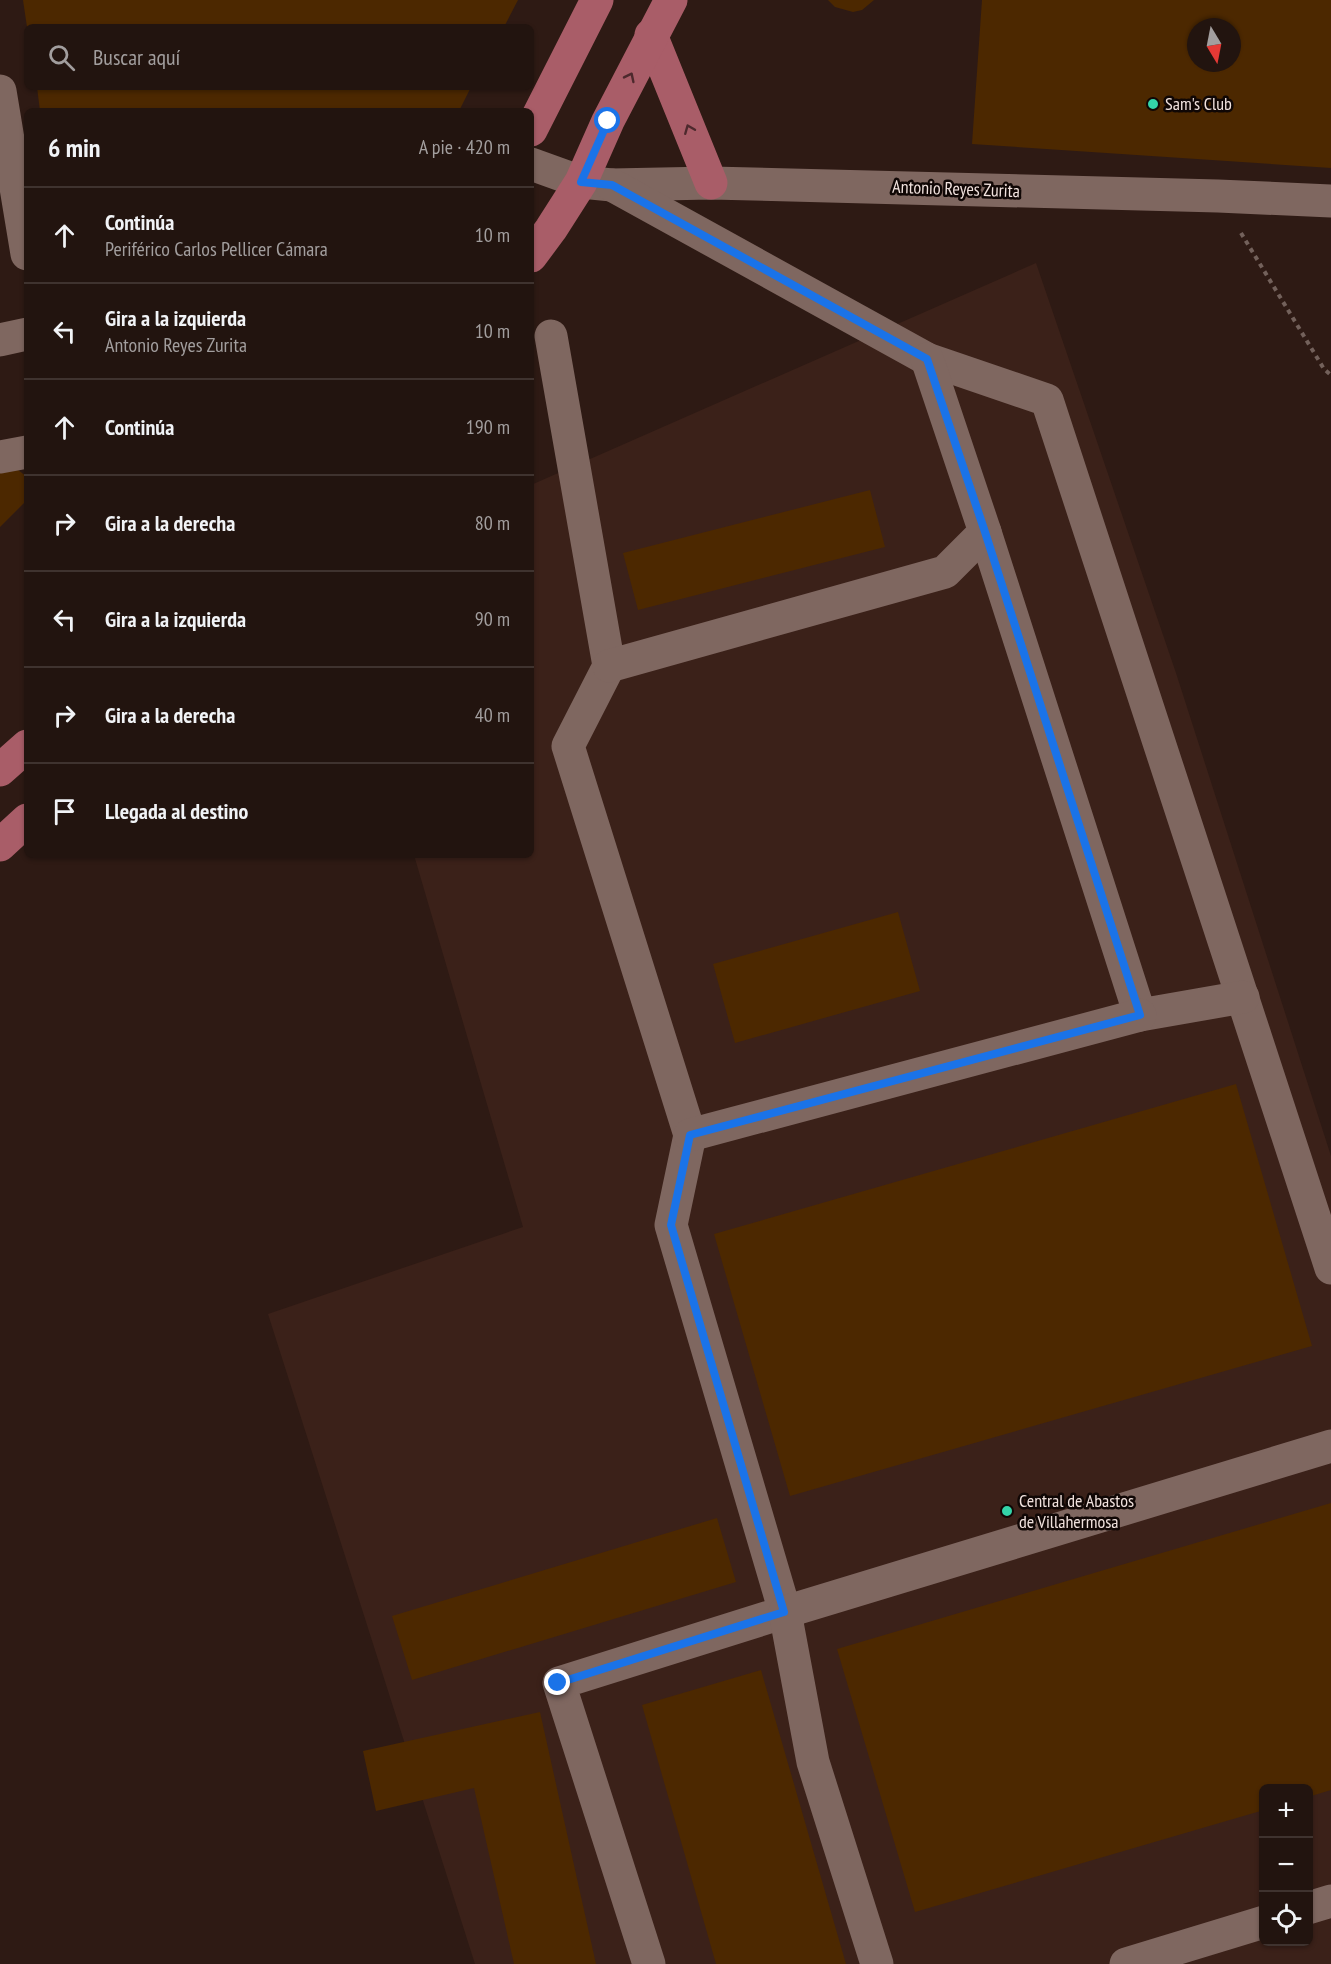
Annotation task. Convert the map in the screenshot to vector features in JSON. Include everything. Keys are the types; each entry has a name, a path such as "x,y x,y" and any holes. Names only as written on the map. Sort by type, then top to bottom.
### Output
{"main road":[{"path":"534,124 597,0"},
{"path":"534,252 551,229 596,183 651,35 670,0"},
{"path":"651,35 711,183"},
{"path":"0,770 24,749"},
{"path":"0,845 24,823"}],"street":[{"path":"0,91 24,236"},
{"path":"534,166 596,183 927,359 1047,400 1331,1268"},
{"name":"Antonio Reyes Zurita","path":"596,183 711,183 1331,201"},
{"path":"0,340 24,335"},
{"path":"551,336 609,666 568,746 690,1135 671,1225 784,1612 813,1762 877,1964"},
{"path":"927,359 1140,1015"},
{"path":"0,457 24,453"},
{"path":"609,666 945,572 985,532"},
{"path":"690,1135 1140,1015 1243,997"},
{"path":"649,1964 558,1683 1331,1446"},
{"path":"1313,1906 1331,1901"},
{"path":"1126,1964 1259,1923"}],"path":[{"path":"1218,196 1324,369 1331,375"}],"shaded area":[{"name":"Central de Abastos de Villahermosa","path":"1036,263 1176,673 1331,1156 1331,1964 475,1964 268,1314 523,1227 415,858 534,858 534,484"}],"building":[{"path":"23,0 518,0 506,24 27,24"},
{"path":"828,0 874,0 862,10 853,12 835,7"},
{"name":"Sam's Club","path":"982,0 1331,0 1331,168 972,144"},
{"path":"37,90 470,90 460,108 40,108"},
{"path":"13,466 24,475 24,503 0,527 0,468"},
{"path":"870,490 885,547 638,610 623,553"},
{"path":"898,912 920,991 735,1043 713,964"},
{"path":"1236,1084 1312,1346 790,1496 714,1234"},
{"path":"1331,1503 1331,1790 1313,1795 1313,1784 1259,1784 1259,1811 915,1912 837,1649"},
{"path":"717,1518 736,1582 412,1680 392,1616"},
{"path":"761,1670 846,1964 716,1964 642,1705"},
{"path":"540,1712 596,1964 514,1964 474,1788 376,1811 363,1751"}],"place":[{"name":"Sam's Club","path":"1153,104"},
{"name":"Central de Abastos de Villahermosa","path":"1007,1511"}],"route":[{"path":"558,1683 784,1612 671,1225 690,1135 1140,1015 927,359 612,185 581,182 608,121"}]}
